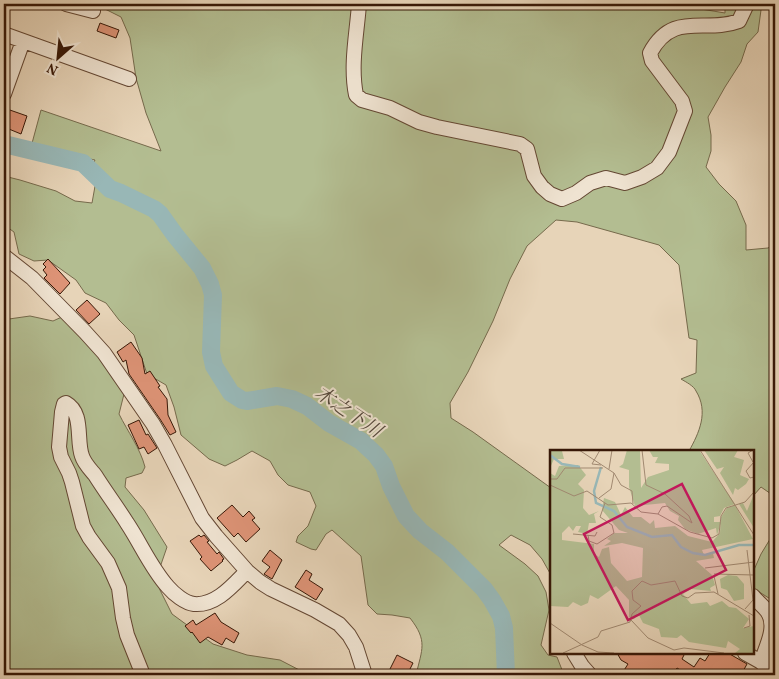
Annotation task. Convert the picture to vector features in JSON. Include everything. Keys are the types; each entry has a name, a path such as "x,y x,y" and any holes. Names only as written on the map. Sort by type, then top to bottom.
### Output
{"street":[{"path":"66,4 93,11"},
{"path":"359,4 353,82 356,95 362,100 390,108 419,122 520,144 527,150 534,176 542,187 550,194 562,198 576,193 590,183 606,178 626,184 657,168 669,152 684,111 682,101 652,61 650,52 659,39 671,30 685,26 739,22 747,4"},
{"path":"4,34 130,79"},
{"path":"4,94 22,41"},
{"path":"4,256 32,278 104,353 153,424 202,518 216,536 247,571 260,582 339,624 349,635 356,647 366,675"},
{"path":"143,675 127,635 119,588 108,562 83,526 72,482 61,457 59,447 64,404 70,405 76,414 78,441 82,458 128,523 156,572 170,589 182,599 192,604 203,604 214,600 226,591 247,571"},
{"path":"754,597 768,612 771,621 768,643 761,662"},
{"path":"574,654 590,675"},
{"path":"747,654 761,662 774,675"}],"green space":[{"path":"106,4 693,4 695,8 725,13 725,4 757,4 761,10 758,32 747,44 741,62 708,117 711,151 706,167 736,201 746,225 746,250 768,248 775,244 775,500 774,496 761,487 754,495 754,450 690,450 699,430 702,407 695,389 681,379 696,373 697,340 689,338 679,265 659,245 577,222 556,220 527,246 468,372 450,403 451,418 550,487 550,573 542,559 530,545 511,535 499,545 538,576 546,592 549,610 541,645 548,655 557,657 564,675 416,675 422,645 416,626 410,618 377,614 368,605 361,556 332,530 326,534 316,550 296,542 298,536 308,526 316,506 310,492 288,485 278,475 270,461 252,451 225,466 209,459 181,435 166,385 147,374 134,335 106,303 85,293 76,280 48,260 34,261 19,254 14,232 4,225 4,176 56,191 75,201 92,203 97,175 90,170 95,160 31,147 41,110 161,151 146,113 136,78 130,38 121,17 105,9"},
{"path":"30,316 53,321 64,316 71,322 125,390 119,414 137,447 145,467 142,473 126,478 125,487 144,510 167,547 157,576 160,590 172,614 213,644 247,655 280,660 309,675 4,675 4,317 9,319"},
{"path":"775,531 775,602 754,589 754,570"}],"building":[{"path":"100,23 119,30 116,38 97,31"},
{"path":"7,109 27,116 21,134 4,127"},
{"path":"48,259 70,283 60,294 44,278 47,275 43,270 46,267 43,264"},
{"path":"87,300 100,314 89,324 76,310"},
{"path":"131,342 142,358 145,374 150,371 167,399 168,415 176,432 170,435 129,374 126,360 123,362 117,352"},
{"path":"139,420 146,435 148,434 157,448 148,454 144,447 139,449 128,425"},
{"path":"232,505 243,517 249,511 255,518 252,520 260,529 246,542 238,533 234,537 217,518"},
{"path":"199,535 201,537 204,535 217,554 219,552 224,559 211,571 200,559 202,557 190,541"},
{"path":"270,550 282,560 272,579 264,574 270,567 262,561"},
{"path":"306,570 312,574 309,580 323,589 316,600 295,587"},
{"path":"215,613 221,622 239,633 234,643 226,638 222,645 208,637 200,643 185,626 193,620 196,625"},
{"path":"618,654 684,654 682,659 694,667 700,658 705,661 709,654 730,654 747,664 741,675 689,675 677,668 672,675 621,675 628,664 621,660"},
{"path":"397,655 413,663 407,675 387,675"}],"waterway":[{"name":"木之下川","path":"4,144 83,163 110,189 154,209 160,214 202,268 210,284 213,295 211,352 214,366 231,393 247,401 277,396 292,399 307,406 329,423 361,441 376,455 384,466 391,486 406,516 420,531 447,552 484,589 492,600 501,616 504,628 506,675"}]}
